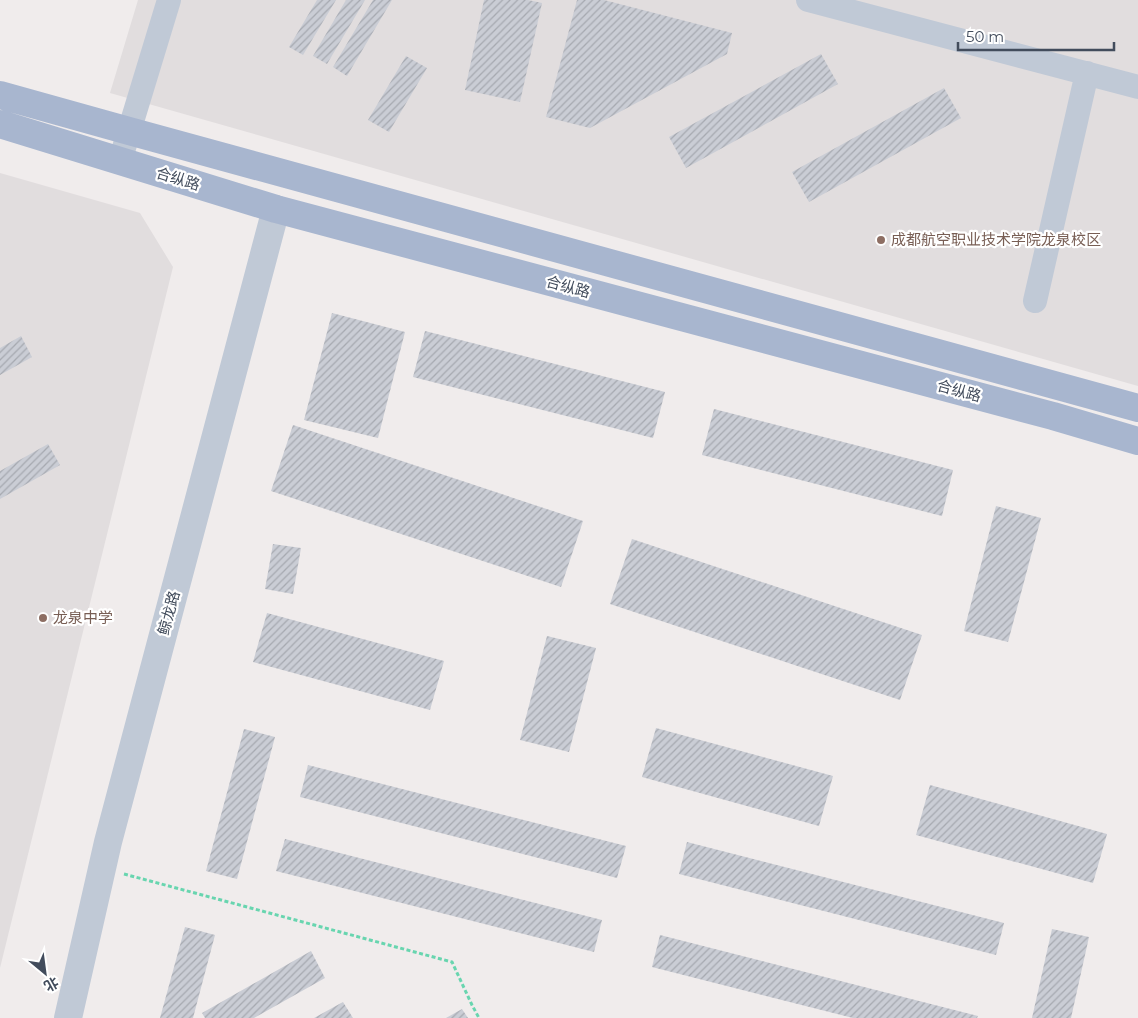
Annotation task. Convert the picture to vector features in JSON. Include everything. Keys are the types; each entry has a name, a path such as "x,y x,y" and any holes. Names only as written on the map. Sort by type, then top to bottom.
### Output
{"main road":[{"name":"合纵路","path":"0,95 1138,408"},
{"name":"合纵路","path":"0,124 276,209 1044,414 1138,441"}],"street":[{"path":"120,161 169,0"},
{"path":"808,0 1138,87"},
{"path":"1035,301 1087,73"},
{"name":"鲸龙路","path":"68,1018 113,823 276,209"}],"path":[{"path":"102,868 452,962 479,1018"}],"shaded area":[{"name":"成都航空职业技术学院龙泉校区","path":"138,0 1138,0 1138,386 110,93"},
{"name":"龙泉中学","path":"0,173 140,213 173,267 0,968"}],"building":[{"path":"317,0 336,0 303,55 289,47"},
{"path":"346,0 365,0 327,64 313,56"},
{"path":"373,0 392,0 347,76 333,67"},
{"path":"484,0 528,0 542,3 520,102 465,90"},
{"path":"577,0 604,0 732,33 727,54 590,128 546,117"},
{"path":"821,54 838,84 686,168 669,137"},
{"path":"406,56 427,68 389,132 368,120"},
{"path":"944,88 961,118 809,202 792,172"},
{"path":"332,313 405,332 378,438 304,420"},
{"path":"425,331 665,392 653,438 413,377"},
{"path":"21,336 32,357 0,375 0,348"},
{"path":"714,409 953,470 942,516 702,455"},
{"path":"293,425 583,521 561,587 271,491"},
{"path":"48,444 60,465 0,499 0,471"},
{"path":"996,506 1041,518 1008,642 964,631"},
{"path":"632,539 922,635 900,700 610,604"},
{"path":"273,544 301,548 293,594 265,589"},
{"path":"267,613 444,661 430,710 253,662"},
{"path":"547,636 596,648 569,752 520,740"},
{"path":"656,728 833,776 819,826 642,777"},
{"path":"244,729 275,737 237,879 206,871"},
{"path":"308,765 626,846 617,878 300,797"},
{"path":"930,785 1107,834 1093,883 916,835"},
{"path":"285,839 602,920 594,952 276,871"},
{"path":"687,842 1004,923 996,955 679,874"},
{"path":"185,927 215,935 193,1018 160,1018"},
{"path":"1052,929 1089,937 1071,1018 1032,1018"},
{"path":"660,935 978,1016 977,1018 853,1018 652,967"},
{"path":"311,951 325,978 254,1018 205,1018 202,1013"},
{"path":"343,1002 353,1018 314,1018"},
{"path":"462,1009 468,1018 446,1018"}],"place":[{"name":"成都航空职业技术学院龙泉校区","path":"881,240"},
{"name":"龙泉中学","path":"43,618"}]}
